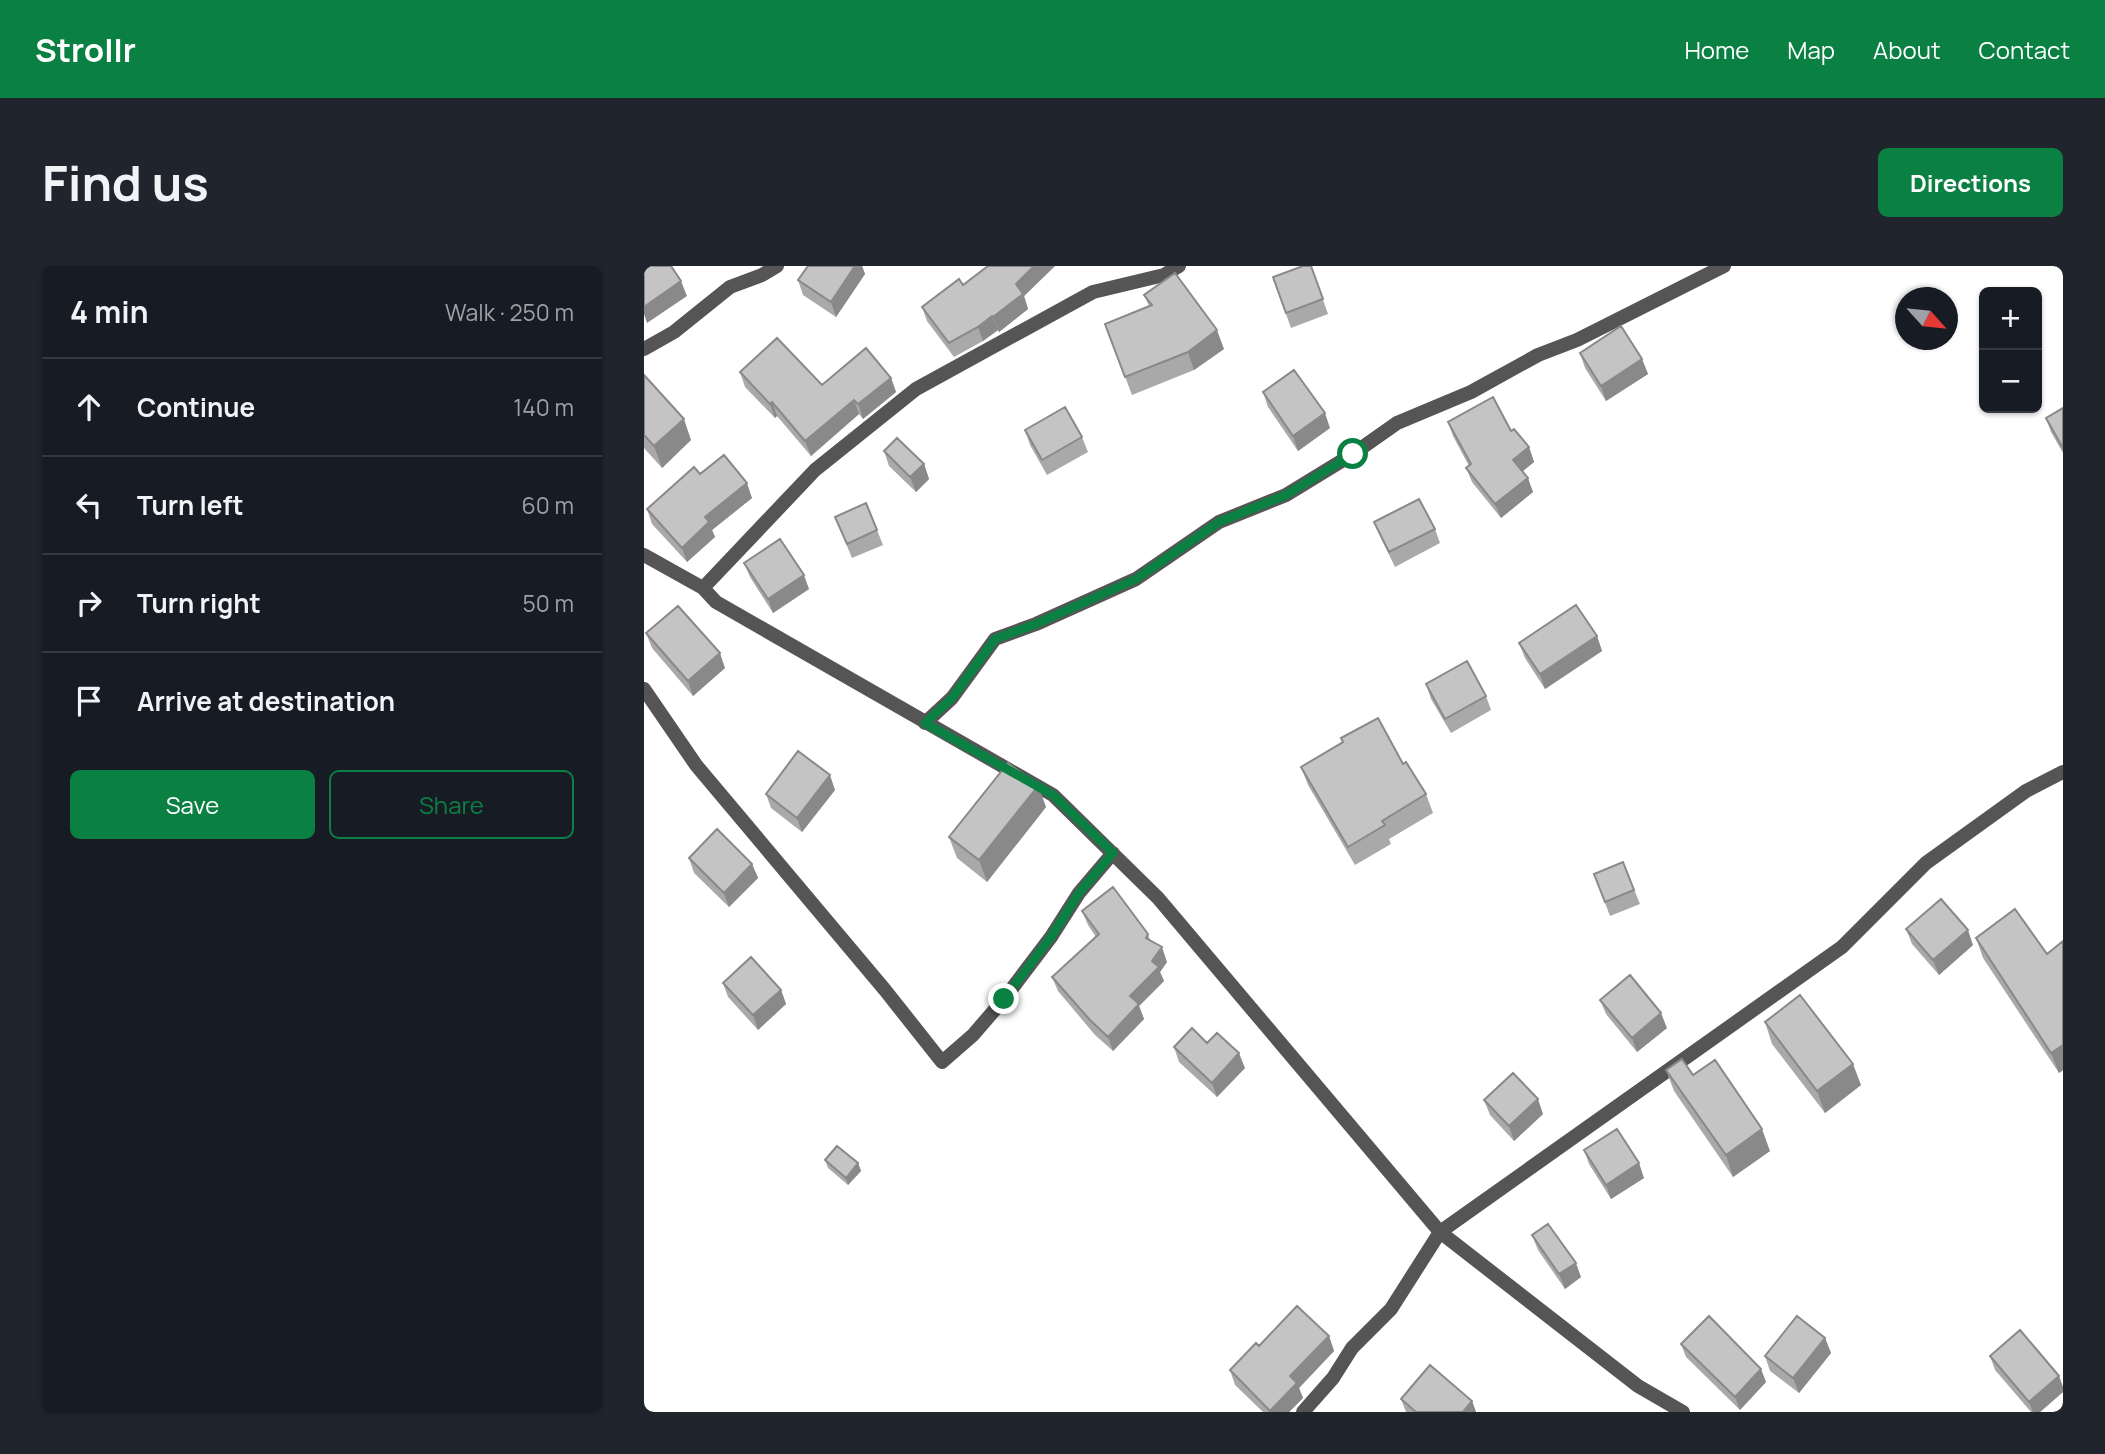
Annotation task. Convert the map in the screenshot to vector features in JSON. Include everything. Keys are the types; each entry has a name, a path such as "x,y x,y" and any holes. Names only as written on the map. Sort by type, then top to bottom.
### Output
{"street":[{"path":"644,349 674,332 730,288 777,266"},
{"path":"703,588 815,470 916,389 1093,292 1164,275 1179,266"},
{"path":"925,723 952,698 995,639 1036,624 1136,579 1219,522 1286,495 1397,423 1471,392 1538,355 1577,340 1724,266"},
{"path":"644,555 703,588 716,602 1053,795 1158,898 1440,1232 1638,1386 1683,1412"},
{"path":"644,689 696,765 942,1062 973,1035 1004,999 1051,937 1079,893 1113,853"},
{"path":"1303,1412 1333,1378 1352,1348 1391,1309 1440,1232 1842,947 1926,863 2026,791 2063,772"}],"building":[{"path":"644,266 671,266 681,281 644,307"},
{"path":"808,266 855,266 831,302 798,280"},
{"path":"988,266 1034,266 1016,284 1023,294 978,327 949,343 922,307 959,279 963,285"},
{"path":"1303,266 1311,266 1323,299 1286,313 1273,277"},
{"path":"1175,273 1217,330 1188,352 1125,377 1105,324 1152,305 1144,295"},
{"path":"1621,326 1642,359 1601,386 1580,353"},
{"path":"777,338 822,385 866,348 891,378 858,404 854,400 805,441 772,402 770,404 740,372"},
{"path":"1294,370 1325,413 1293,436 1263,392"},
{"path":"644,375 684,419 654,446 644,435"},
{"path":"1493,397 1511,431 1514,429 1529,447 1513,460 1528,478 1495,504 1466,468 1471,464 1448,422"},
{"path":"1065,407 1082,437 1042,460 1025,430"},
{"path":"2063,408 2063,448 2046,418"},
{"path":"897,438 924,464 910,477 884,451"},
{"path":"724,455 747,483 705,517 709,522 682,548 647,509 694,467 700,474"},
{"path":"1419,499 1435,529 1389,552 1374,522"},
{"path":"866,503 877,530 847,544 835,517"},
{"path":"780,539 804,575 768,599 744,563"},
{"path":"1576,605 1597,636 1540,674 1519,643"},
{"path":"678,606 720,653 688,681 646,633"},
{"path":"1467,661 1486,696 1445,719 1426,684"},
{"path":"1378,718 1403,764 1406,762 1426,794 1382,821 1385,825 1348,847 1301,767 1343,742 1341,738"},
{"path":"798,751 830,775 797,818 766,794"},
{"path":"1008,763 1038,786 979,860 949,837"},
{"path":"717,829 752,864 724,893 689,858"},
{"path":"1623,862 1634,890 1605,902 1594,874"},
{"path":"1113,887 1148,934 1146,938 1162,947 1152,961 1159,967 1130,996 1139,1004 1108,1037 1052,977 1099,934 1082,911"},
{"path":"1941,899 1968,930 1933,960 1906,929"},
{"path":"2015,909 2047,954 2063,941 2063,1045 2051,1053 1976,938"},
{"path":"751,957 781,990 753,1015 723,983"},
{"path":"1630,975 1661,1013 1632,1038 1600,1000"},
{"path":"1800,995 1853,1064 1817,1091 1765,1022"},
{"path":"1192,1028 1207,1043 1217,1033 1239,1053 1212,1083 1174,1047"},
{"path":"1682,1059 1693,1075 1715,1060 1762,1129 1726,1155 1666,1070"},
{"path":"1513,1073 1538,1099 1509,1126 1484,1100"},
{"path":"1617,1129 1639,1163 1606,1185 1584,1150"},
{"path":"837,1146 858,1163 846,1178 825,1160"},
{"path":"1548,1224 1576,1263 1559,1274 1532,1235"},
{"path":"1297,1306 1329,1336 1290,1376 1297,1383 1270,1411 1230,1370 1256,1343 1259,1346"},
{"path":"1709,1316 1761,1369 1735,1397 1681,1344"},
{"path":"1797,1316 1825,1338 1793,1378 1765,1356"},
{"path":"2020,1330 2059,1376 2029,1402 1990,1356"},
{"path":"1430,1365 1472,1401 1463,1412 1416,1412 1401,1399"}],"route":[{"path":"1004,999 1051,937 1079,893 1113,853 1053,795 925,723 952,698 995,639 1036,624 1136,579 1219,522 1286,495 1353,454"}]}
